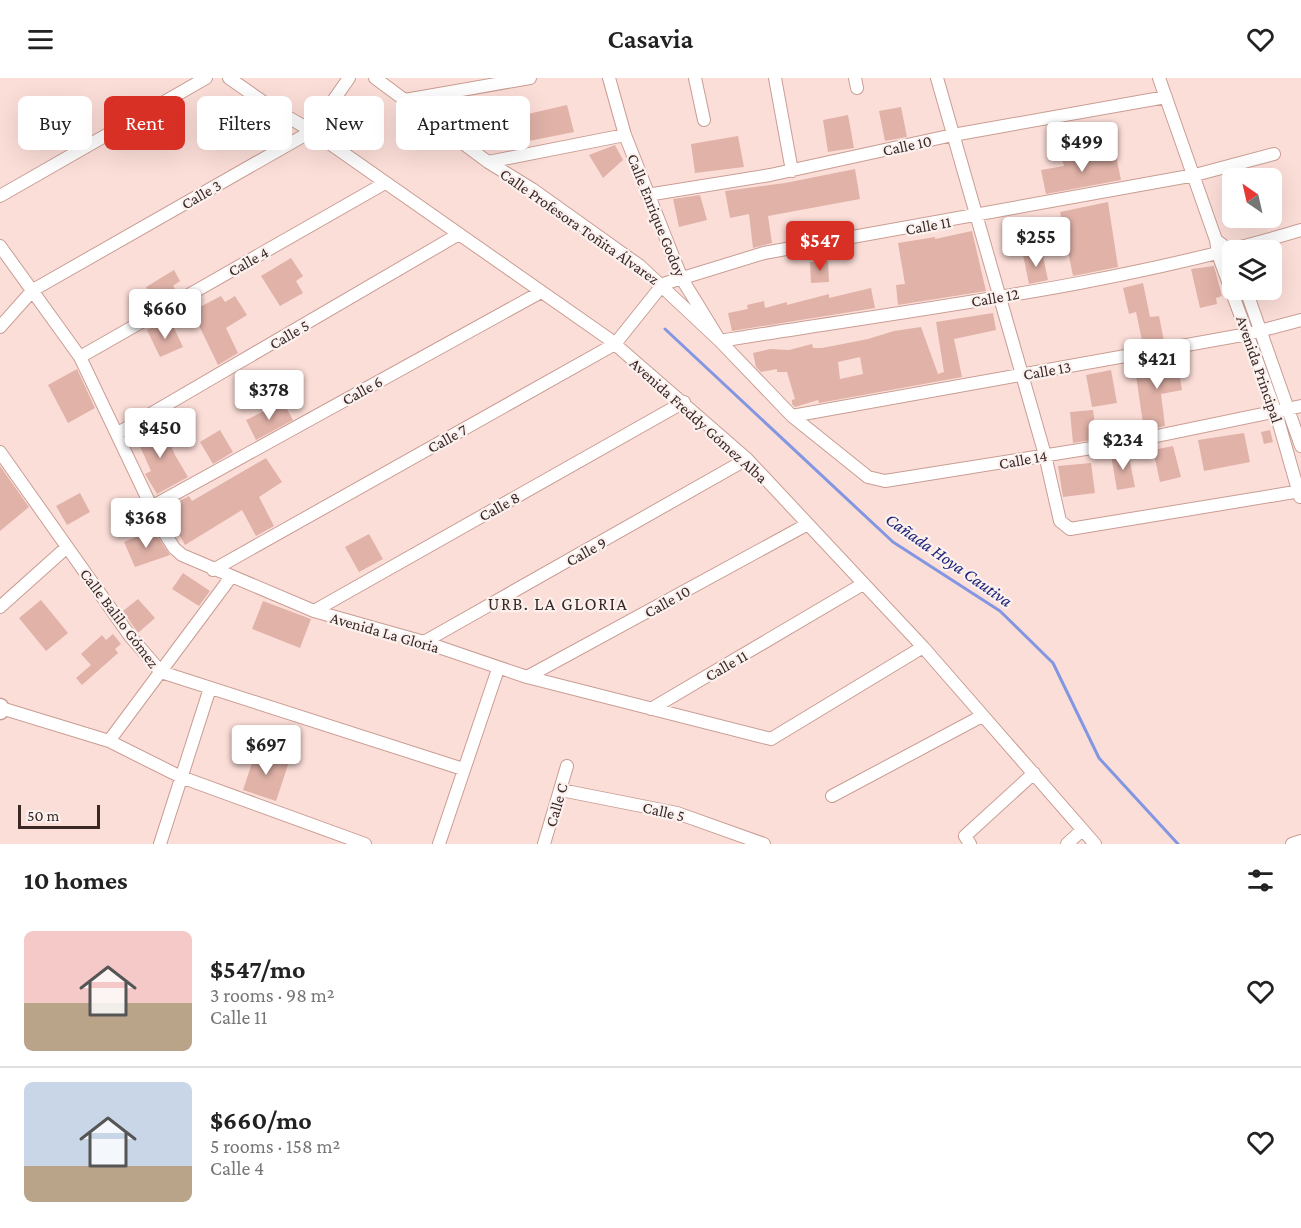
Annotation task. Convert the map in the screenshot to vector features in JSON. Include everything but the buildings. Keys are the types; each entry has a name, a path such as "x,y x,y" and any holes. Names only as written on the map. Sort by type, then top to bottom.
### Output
{"street":[{"path":"0,196 206,78"},
{"name":"Avenida Freddy Gómez Alba","path":"229,78 272,108 304,126"},
{"name":"Calle 3","path":"336,96 349,78"},
{"name":"Calle Profesora Toñita Álvarez","path":"375,78 400,96"},
{"path":"428,96 530,78"},
{"name":"Calle Enrique Godoy","path":"609,78 625,135 681,279 720,340 792,416 868,477 885,481"},
{"path":"695,78 704,120"},
{"path":"775,78 792,171"},
{"path":"937,78 1045,455 1060,521 1070,528 1300,494"},
{"name":"Avenida Principal","path":"1159,78 1195,175 1216,240 1218,254 1276,413 1300,494"},
{"name":"Calle 10","path":"647,195 792,171 953,135 1166,98"},
{"path":"488,162 625,135"},
{"name":"Calle 3","path":"0,327 33,290 304,136"},
{"name":"Avenida Freddy Gómez Alba","path":"339,150 615,344 747,459 806,525 923,647 1095,844"},
{"name":"Calle Profesora Toñita Álvarez","path":"472,150 580,222 663,284 720,340"},
{"name":"Calle 11","path":"663,284 764,254 1195,175 1274,154"},
{"name":"Calle 4","path":"80,357 385,183"},
{"name":"Calle 12","path":"1270,240 1301,230"},
{"name":"Calle 5","path":"118,434 459,234"},
{"path":"1216,240 1222,244"},
{"name":"Avenida La Gloria","path":"0,246 80,357 162,529 174,548 213,570 314,611 424,642 498,669 771,739 923,647"},
{"name":"Calle 12","path":"720,340 936,308 1222,253"},
{"name":"Calle 7","path":"213,570 615,344 663,284"},
{"name":"Calle 6","path":"153,507 540,292"},
{"name":"Avenida Principal","path":"1250,300 1296,408 1301,446"},
{"name":"Calle 13","path":"792,416 1262,332 1301,320"},
{"name":"Calle 8","path":"314,611 684,402"},
{"name":"Calle 14","path":"885,481 1123,443 1296,408"},
{"name":"Calle Balilo Gómez","path":"0,452 130,636 161,672 464,769"},
{"name":"Calle 9","path":"424,642 747,459"},
{"name":"Calle 10","path":"527,677 806,525"},
{"path":"0,607 67,547"},
{"path":"109,741 231,577"},
{"name":"Calle 11","path":"651,709 863,584"},
{"path":"440,844 498,669"},
{"path":"160,844 210,688"},
{"path":"0,709 109,741 181,777 365,844"},
{"path":"832,796 982,716"},
{"name":"Calle C","path":"544,844 567,766"},
{"path":"970,844 965,836 1034,773"},
{"name":"Calle 5","path":"561,790 677,813 764,844"},
{"path":"1067,844 1082,830"},
{"path":"1292,844 1301,841"}],"waterway":[{"name":"Cañada Hoya Cautiva","path":"665,329 893,542 1000,611 1053,663 1099,758 1178,844"}],"district":[{"name":"URB. LA GLORIA","path":"558,604"}]}
